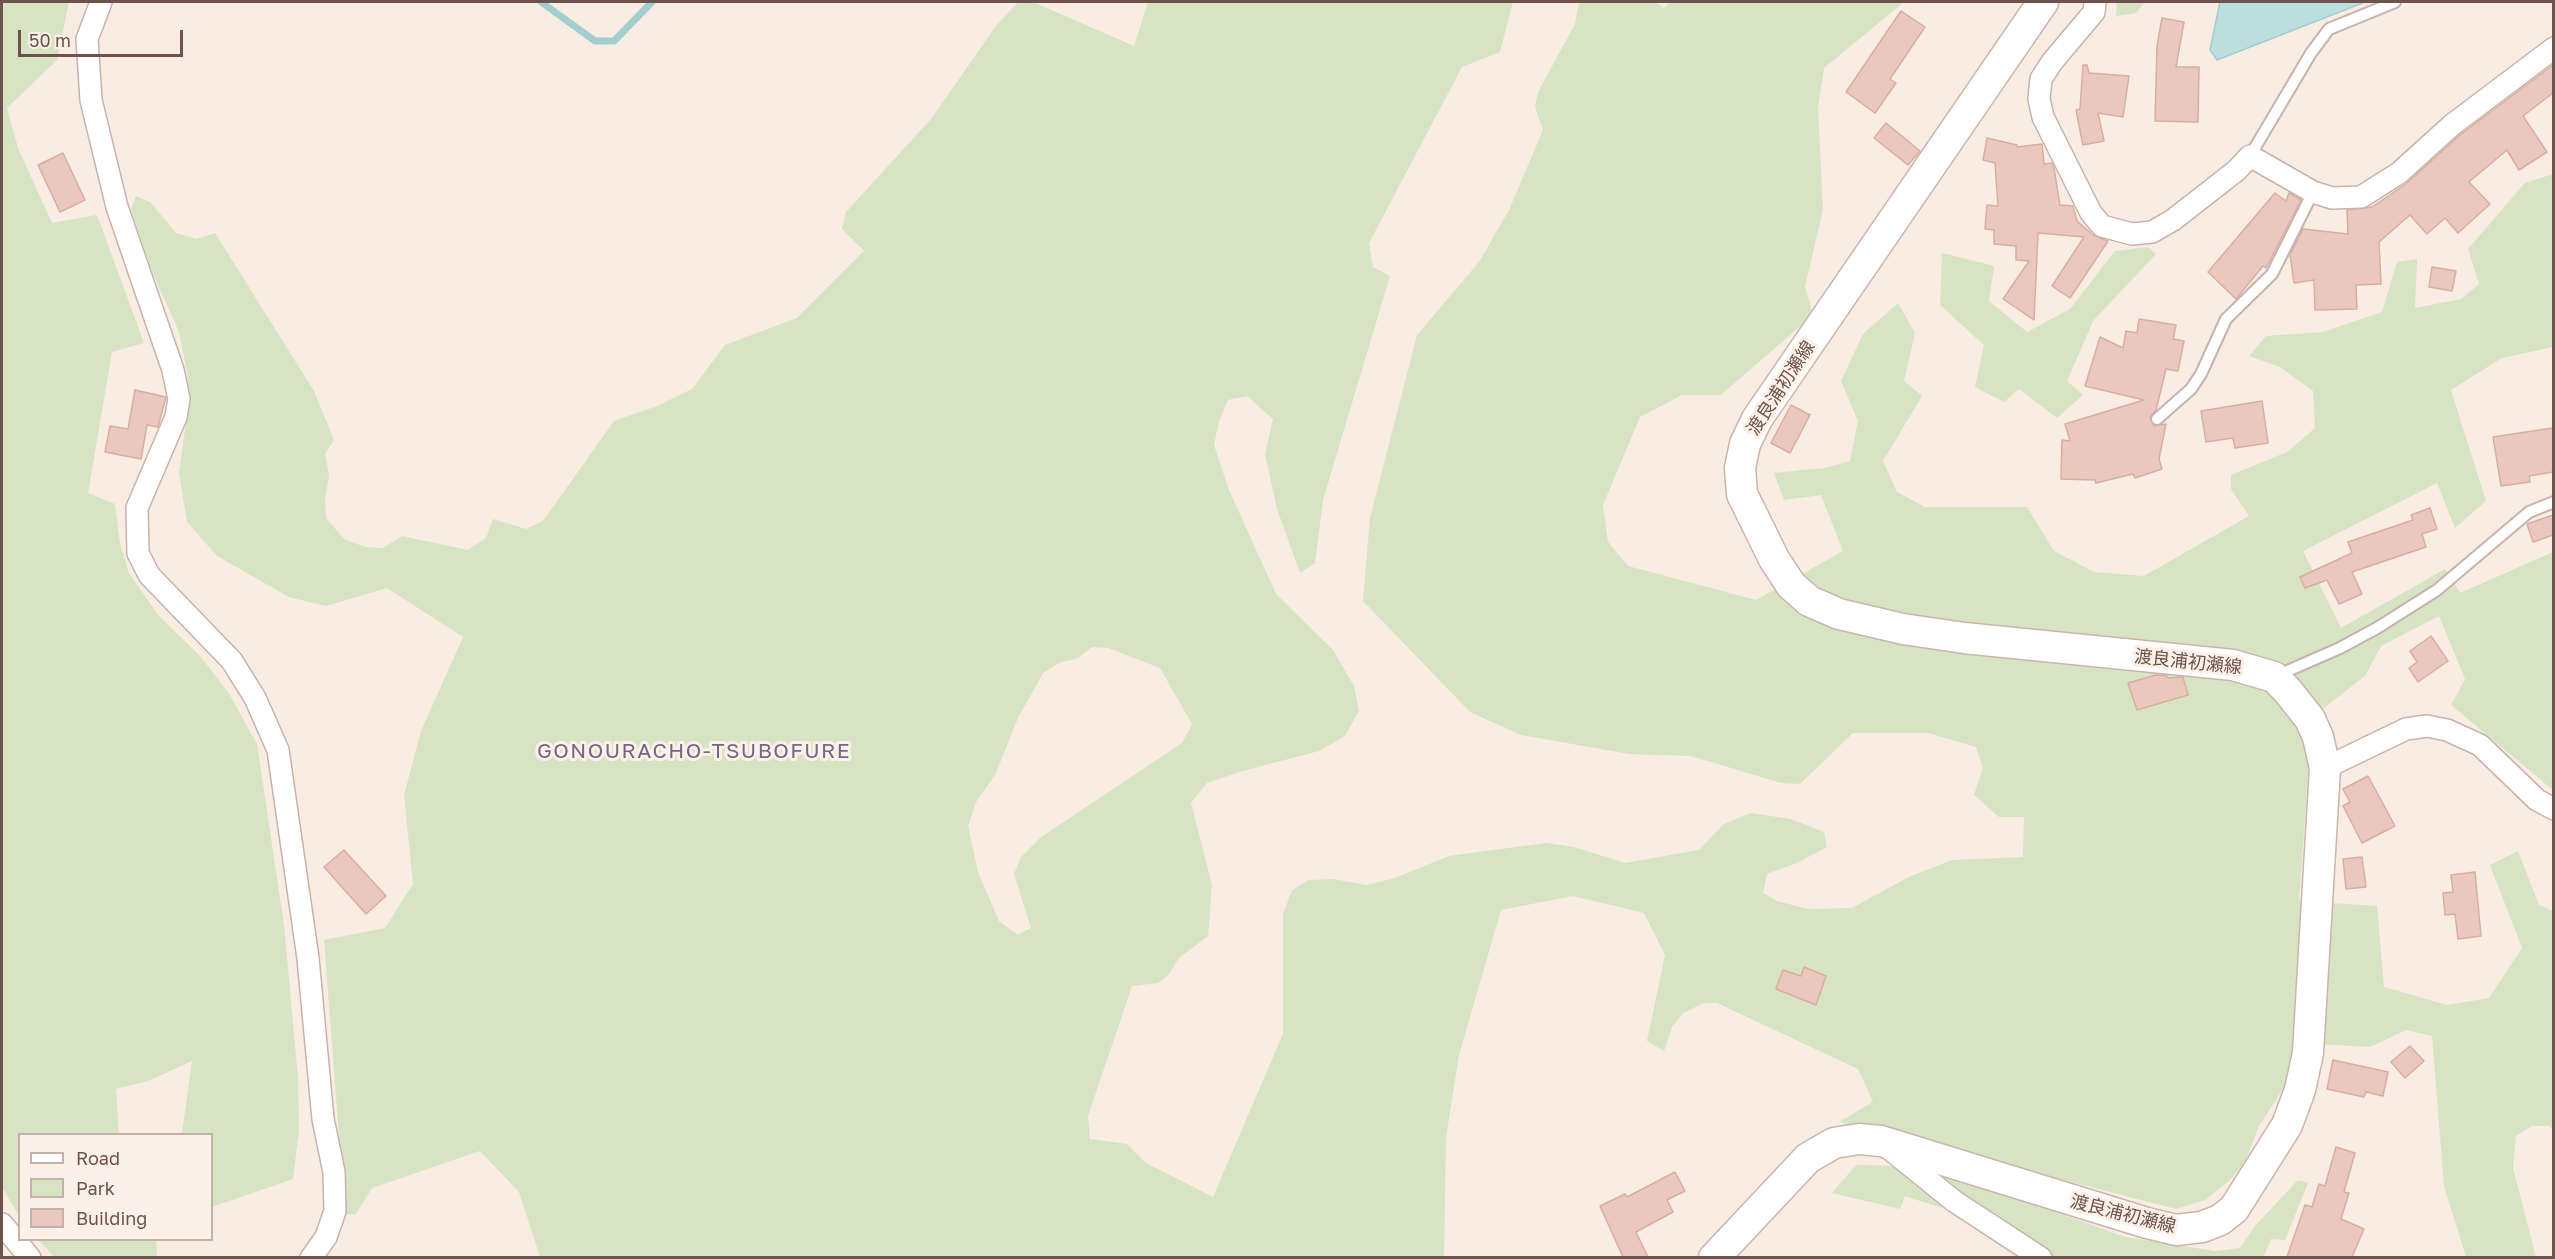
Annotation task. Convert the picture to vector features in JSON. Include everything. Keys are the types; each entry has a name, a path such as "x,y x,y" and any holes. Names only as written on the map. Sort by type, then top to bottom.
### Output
{"main road":[{"name":"渡良浦初瀬線","path":"1714,1257 1808,1158 1834,1143 1859,1139 1881,1141 2058,1197 2176,1230 2202,1227 2220,1220 2234,1209 2287,1125 2301,1090 2308,1053 2325,768 2318,737 2310,719 2288,690 2274,678 2233,665 1964,638 1903,629 1839,614 1809,602 1791,585 1774,559 1742,494 1740,468 1745,444 1757,419 2043,2"}],"street":[{"path":"101,2 87,39 91,100 117,207 173,370 178,399 176,417 137,508 138,553 149,575 232,661 255,698 278,750 308,958 323,1119 334,1172 335,1211 326,1237 310,1257"},
{"path":"2095,2 2094,12 2052,62 2042,80 2039,99 2043,117 2082,198 2102,226 2132,234 2152,232 2197,203 2250,156 2313,192 2349,199 2377,189 2399,173 2452,125 2553,48"},
{"path":"2325,768 2406,729 2427,726 2447,730 2481,745 2536,800 2553,809"},
{"path":"1881,1141 1954,1201 2041,1257"},
{"path":"2,1224 30,1257"}],"lane":[{"path":"2250,156 2311,53 2329,29 2395,2"},
{"path":"2157,419 2191,389 2201,374 2226,319 2272,274 2313,192"},
{"path":"2274,678 2377,628 2437,590 2520,519 2553,502"}],"green space":[{"path":"2,2 69,2 57,60 7,108 18,148 52,223 97,215 144,343 112,352 88,493 115,504 120,544 129,573 159,616 200,656 228,692 257,744 284,925 298,1079 299,1130 293,1179 213,1207 213,1133 182,1133 192,1061 148,1081 116,1089 119,1133 18,1133 18,1214 2,1187"},
{"path":"1018,2 1033,2 1134,46 1148,2 1513,2 1500,52 1462,67 1369,243 1373,267 1390,276 1323,500 1315,563 1300,573 1277,509 1265,454 1273,419 1247,396 1228,400 1219,421 1214,445 1229,490 1276,594 1333,650 1354,686 1359,711 1345,736 1319,751 1207,783 1191,803 1212,885 1208,936 1179,958 1169,974 1158,983 1132,986 1088,1116 1090,1139 1127,1144 1146,1163 1213,1197 1283,1034 1283,914 1292,890 1309,880 1334,879 1366,885 1395,878 1449,856 1546,843 1574,847 1625,863 1699,850 1724,824 1751,813 1791,819 1824,832 1827,847 1797,863 1767,874 1763,893 1777,901 1808,909 1852,908 1909,877 1952,860 2023,857 2024,817 1999,817 1974,795 1983,768 1976,747 1928,733 1853,733 1800,784 1781,783 1691,756 1629,754 1521,735 1470,712 1363,601 1370,518 1417,335 1479,262 1509,210 1543,130 1535,107 1538,92 1575,24 1579,2 1656,2 1664,8 1670,2 1904,2 1824,68 1818,107 1823,210 1805,286 1813,315 1721,395 1682,395 1640,417 1603,505 1608,542 1628,566 1756,600 1843,551 1821,495 1784,500 1774,473 1825,468 1850,461 1858,421 1841,381 1863,334 1898,303 1915,333 1904,381 1922,396 1883,461 1897,492 1925,507 2027,507 2054,551 2094,572 2144,576 2249,516 2231,489 2231,475 2287,452 2315,428 2313,391 2280,367 2249,356 2266,336 2323,332 2382,312 2397,262 2417,259 2415,308 2461,299 2479,284 2468,249 2525,183 2553,174 2553,347 2502,358 2451,390 2486,501 2455,528 2437,483 2303,551 2341,628 2445,569 2460,593 2553,552 2553,790 2451,705 2465,679 2439,616 2381,646 2365,676 2298,728 2309,760 2299,901 2377,906 2384,987 2447,1005 2489,998 2522,948 2490,865 2518,851 2539,905 2553,911 2553,1130 2549,1126 2532,1126 2516,1136 2513,1168 2536,1257 2466,1257 2444,1186 2432,1036 2406,1030 2370,1047 2299,1043 2285,1086 2259,1126 2245,1162 2229,1181 2205,1200 2176,1209 1839,1122 1873,1102 1858,1069 1717,1003 1704,1003 1683,1013 1672,1027 1664,1051 1647,1041 1665,955 1644,913 1573,896 1501,910 1459,1055 1446,1137 1444,1257 540,1257 519,1192 480,1151 372,1188 355,1215 345,1214 324,940 385,928 413,884 404,795 421,731 463,637 387,588 326,606 289,597 217,556 187,522 179,473 186,422 188,377 179,332 151,269 131,209 136,196 150,202 176,233 197,239 215,233 314,391 334,440 325,454 329,475 325,499 326,518 344,539 365,547 383,548 402,536 468,550 486,538 493,519 526,529 543,521 614,421 657,406 692,389 725,345 797,318 864,251 842,229 846,212 931,119 996,26","holes":["1092,647 1108,648 1160,668 1192,724 1182,743 1040,838 1021,857 1014,874 1031,928 1018,935 999,921 978,872 968,826 976,802 995,775 1018,718 1043,673 1059,663 1078,658"]},
{"path":"2117,2 2145,2 2136,13 2116,16"},
{"path":"2148,247 2156,254 2093,321 2067,381 2083,395 2057,418 2019,389 2004,402 1975,387 1984,345 1940,305 1942,253 1994,266 1989,301 2027,332 2070,309 2115,251"},
{"path":"1856,1165 1932,1167 2125,1237 2215,1251 2240,1248 2255,1226 2298,1180 2308,1183 2285,1240 2271,1239 2263,1258 2054,1257 1957,1193 1945,1209 1905,1196 1900,1209 1832,1193"},
{"path":"40,1241 156,1241 157,1255 155,1258 54,1257"}],"water":[{"path":"2220,2 2365,2 2217,60 2210,50"}],"building":[{"path":"1901,11 1925,27 1890,79 1896,83 1875,113 1846,92"},
{"path":"2162,18 2184,22 2176,67 2199,67 2198,122 2155,121 2157,46"},
{"path":"2083,65 2087,65 2089,73 2129,76 2123,117 2098,113 2104,141 2083,145 2076,110 2080,109"},
{"path":"2553,65 2553,93 2523,116 2547,152 2519,170 2507,150 2469,182 2490,204 2458,233 2445,218 2427,234 2410,215 2379,242 2381,284 2356,285 2357,309 2315,310 2314,280 2294,283 2290,255 2303,229 2348,234 2347,210 2372,207 2406,184 2460,135"},
{"path":"1886,123 1920,151 1908,165 1874,138"},
{"path":"1987,138 2017,145 2017,147 2042,144 2044,164 2052,163 2054,168 2060,205 2073,206 2077,221 2093,235 2108,241 2070,298 2052,286 2084,237 2038,233 2034,320 2003,299 2029,261 2016,260 2016,246 1994,244 1994,230 1985,229 1987,205 1998,206 1995,163 1983,160"},
{"path":"63,153 85,200 60,212 38,165"},
{"path":"2275,193 2286,201 2289,193 2301,200 2266,268 2263,266 2236,299 2208,272"},
{"path":"2432,267 2456,271 2452,291 2429,287"},
{"path":"2139,319 2176,325 2173,339 2184,341 2178,371 2166,369 2156,410 2150,417 2154,426 2166,424 2159,459 2162,469 2135,478 2133,474 2096,483 2095,480 2061,479 2062,440 2070,441 2065,424 2144,400 2085,386 2100,337 2123,348 2126,331 2137,333"},
{"path":"135,390 166,397 158,427 147,425 141,459 105,452 110,426 128,429"},
{"path":"2262,401 2268,443 2235,448 2233,438 2206,442 2201,411"},
{"path":"1791,405 1810,415 1790,453 1771,443"},
{"path":"2553,428 2553,472 2529,476 2530,482 2501,486 2493,437"},
{"path":"2430,508 2437,529 2422,534 2426,547 2352,572 2362,594 2339,604 2327,580 2305,588 2300,577 2352,553 2348,542 2413,520 2411,515"},
{"path":"2553,515 2553,535 2533,542 2527,524"},
{"path":"2431,636 2448,661 2418,682 2409,668 2417,662 2410,651"},
{"path":"2156,675 2168,678 2183,677 2188,695 2137,710 2128,683"},
{"path":"2368,776 2395,826 2362,843 2343,806 2350,802 2343,789"},
{"path":"344,850 386,896 366,914 324,867"},
{"path":"2362,857 2366,887 2346,889 2343,859"},
{"path":"2475,872 2481,936 2458,939 2455,914 2445,915 2443,893 2453,892 2451,875"},
{"path":"1804,967 1826,976 1816,1005 1776,989 1783,970 1801,976"},
{"path":"2410,1046 2424,1061 2405,1078 2391,1062"},
{"path":"2333,1060 2388,1072 2383,1096 2366,1092 2364,1097 2327,1089"},
{"path":"2336,1147 2355,1153 2344,1192 2349,1193 2341,1219 2364,1229 2352,1257 2287,1257 2305,1205 2312,1207 2319,1184 2325,1186"},
{"path":"1675,1172 1685,1191 1667,1200 1673,1212 1636,1232 1648,1257 1623,1257 1600,1206 1625,1194 1627,1197"}],"waterway":[{"path":"541,2 595,41 614,41 652,2"}],"district":[{"name":"GONOURACHO-TSUBOFURE","path":"694,751"}]}
